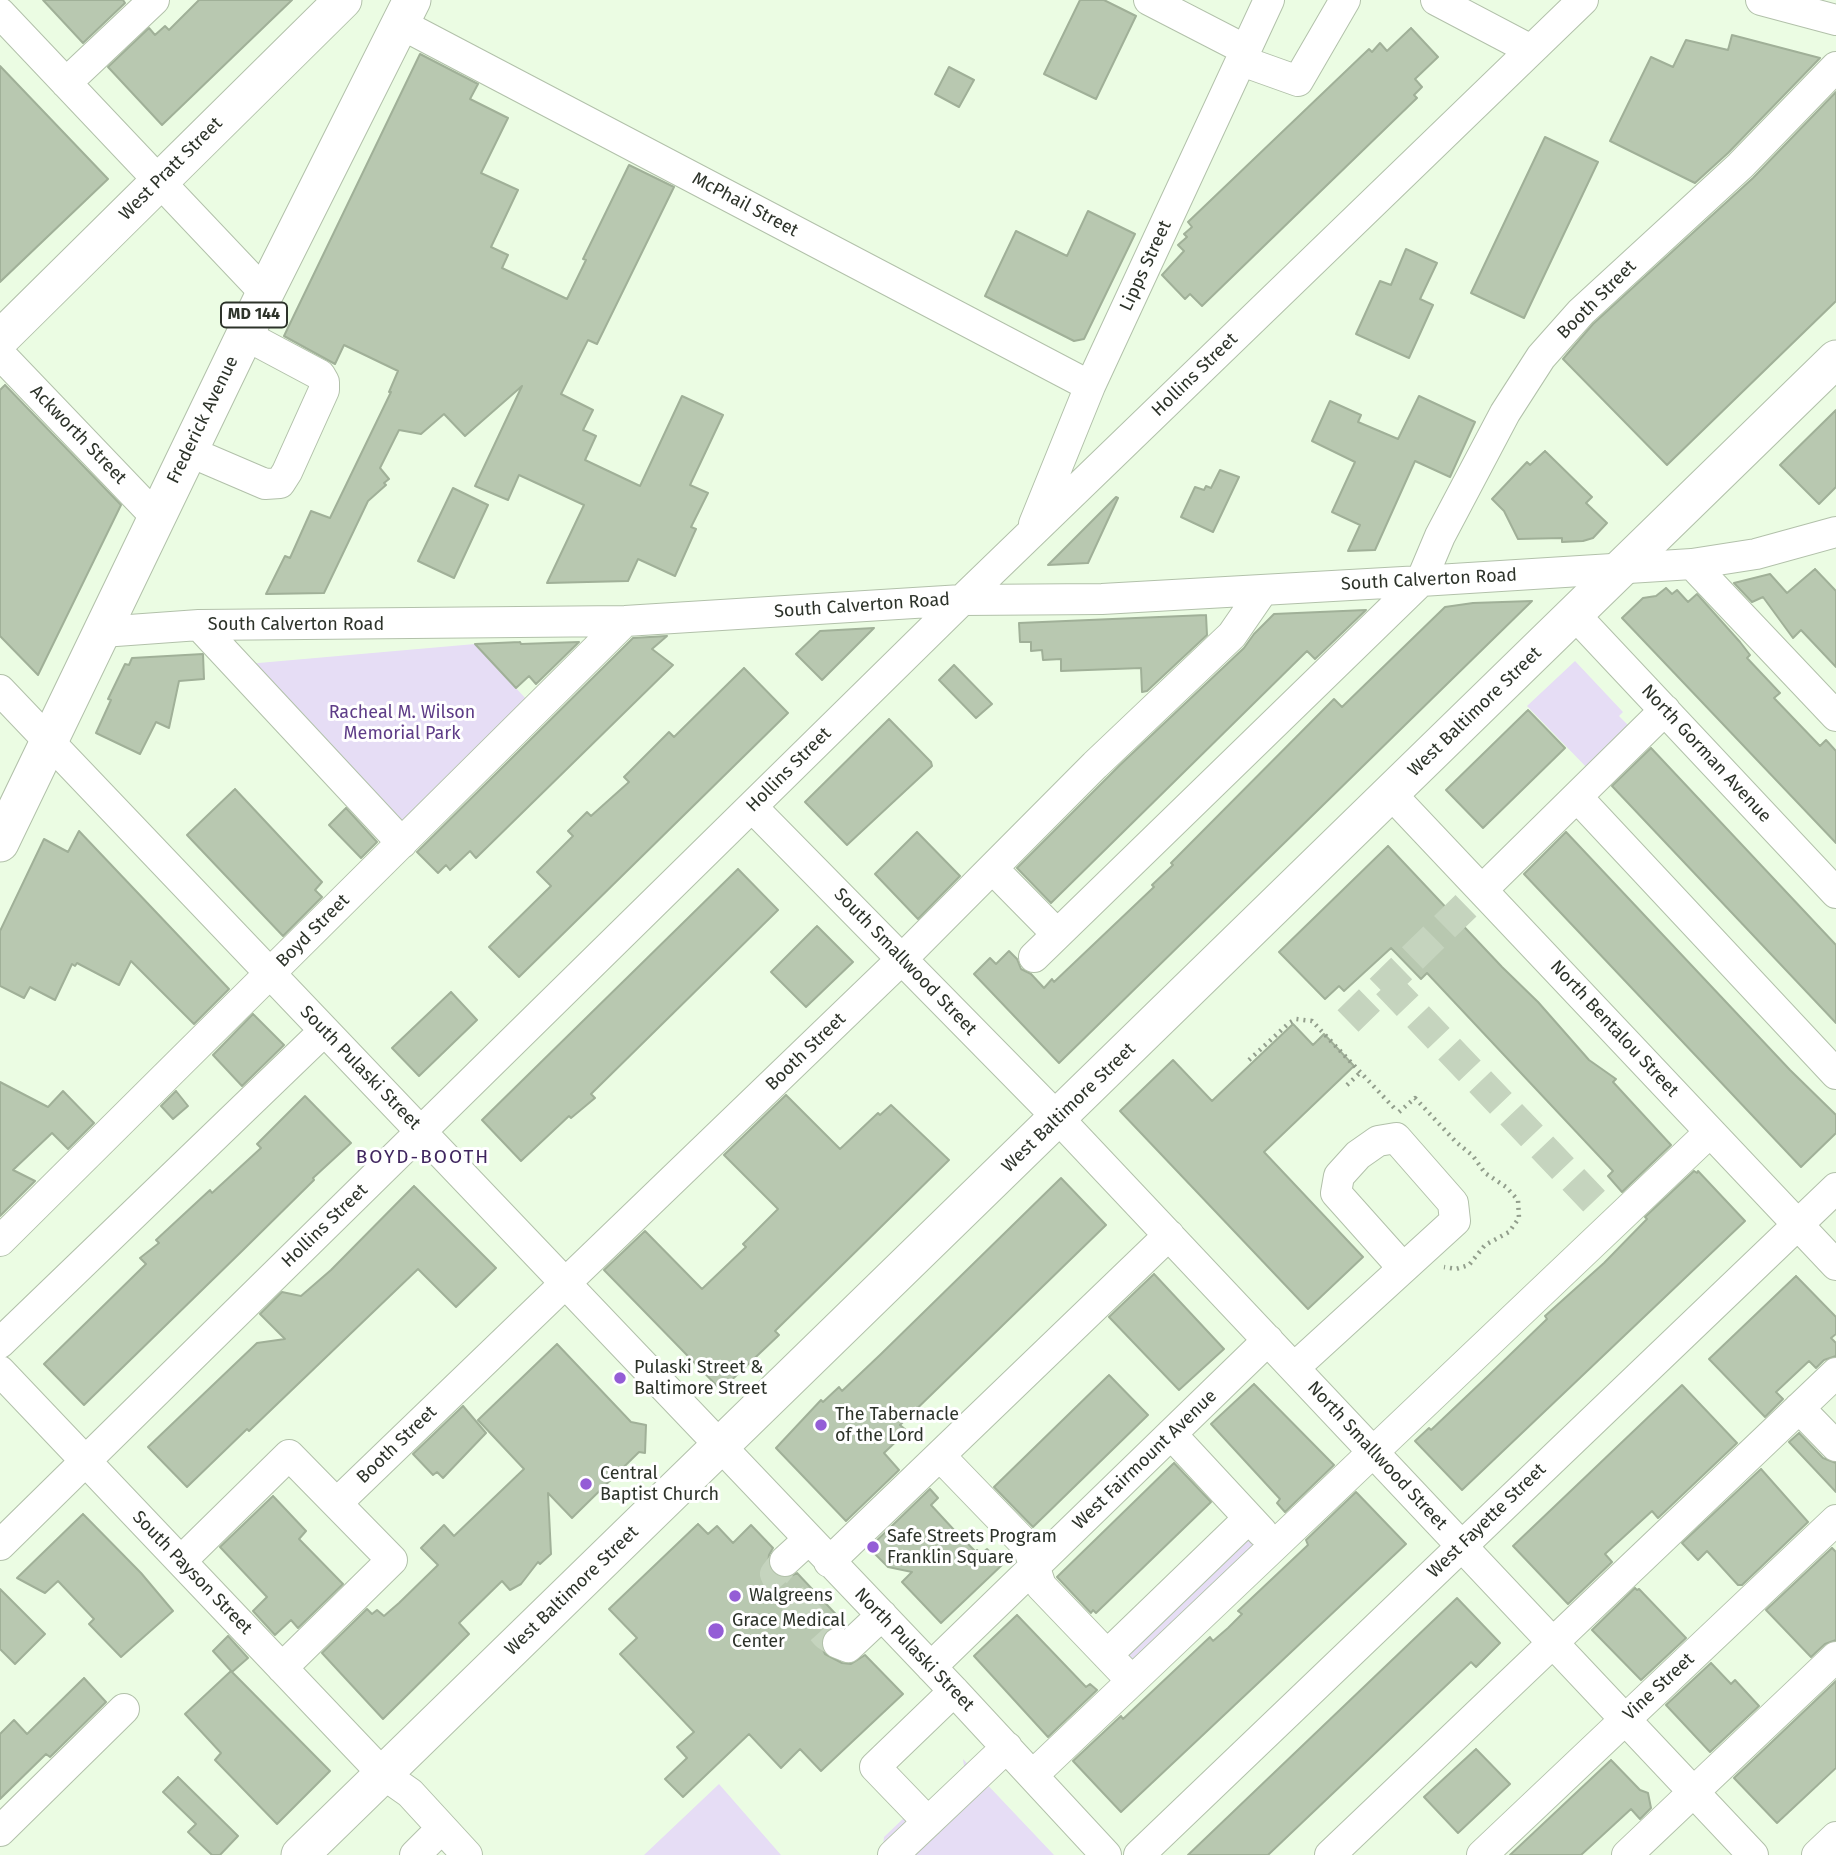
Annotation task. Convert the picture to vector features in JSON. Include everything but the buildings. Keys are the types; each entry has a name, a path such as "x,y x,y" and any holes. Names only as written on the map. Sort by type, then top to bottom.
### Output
{"main road":[{"name":"West Pratt Street","path":"0,339 337,2"},
{"name":"Frederick Avenue","path":"0,844 265,293 406,12"},
{"name":"West Baltimore Street","path":"300,1855 1836,359"}],"street":[{"path":"66,83 154,0"},
{"path":"1149,0 1244,56 1298,82 1345,0"},
{"name":"Lipps Street","path":"1030,534 1090,386 1269,0"},
{"path":"1436,0 1531,50"},
{"name":"Hollins Street","path":"0,1545 962,600 1583,0"},
{"path":"1761,0 1836,20"},
{"name":"McPhail Street","path":"406,12 1090,386"},
{"path":"0,13 265,293"},
{"name":"Booth Street","path":"1421,581 1440,536 1492,437 1541,357 1581,312 1740,166 1836,67"},
{"path":"188,451 265,484 280,483 287,472 324,390 324,382 320,374 245,335"},
{"name":"Ackworth Street","path":"0,354 156,517"},
{"name":"South Calverton Road","path":"102,632 199,625 625,621 962,600 1102,600 1692,564 1756,554 1834,536"},
{"path":"1692,564 1836,716"},
{"path":"1034,957 1421,581"},
{"name":"Booth Street","path":"337,1503 902,959 1095,765 1232,635 1263,590"},
{"name":"North Gorman Avenue","path":"1575,615 1836,893"},
{"name":"Boyd Street","path":"0,1241 625,621"},
{"path":"199,625 402,843"},
{"name":"South Pulaski Street","path":"0,690 720,1447"},
{"path":"1482,890 1665,710"},
{"name":"North Bentalou Street","path":"1391,794 1836,1265"},
{"path":"1577,797 1836,1074"},
{"name":"South Smallwood Street","path":"752,807 1058,1118"},
{"path":"993,869 1057,934"},
{"path":"0,1343 324,1031"},
{"name":"North Smallwood Street","path":"1058,1118 1753,1855"},
{"path":"1033,1775 1710,1132"},
{"name":"West Fayette Street","path":"1139,1855 1836,1188"},
{"path":"829,1562 1169,1236"},
{"path":"1294,1368 1403,1268"},
{"name":"West Fairmount Avenue","path":"931,1667 1268,1340"},
{"name":"South Payson Street","path":"0,1371 383,1774 410,1793 467,1855"},
{"path":"1330,1855 1836,1373"},
{"path":"1799,1408 1836,1446"},
{"path":"1171,1434 1274,1545"},
{"name":"North Pulaski Street","path":"720,1447 1007,1747 1106,1855"},
{"path":"181,1561 289,1455 392,1560 282,1668"},
{"path":"940,1456 1028,1547 1041,1586 1132,1681"},
{"path":"1107,1655 1249,1518"},
{"name":"Vine Street","path":"1482,1855 1836,1520"},
{"path":"785,1561 808,1540"},
{"path":"838,1643 848,1647 882,1615"},
{"path":"1627,1855 1836,1657"},
{"path":"928,1822 875,1767 954,1691"},
{"path":"0,1830 124,1709"},
{"path":"892,1855 1007,1747"},
{"path":"415,1855 442,1828"},
{"path":"1817,1855 1836,1837"}],"path":[{"path":"1249,1060 1289,1023 1304,1019 1316,1024 1399,1113"},
{"path":"1347,1085 1361,1072"},
{"path":"1389,1121 1415,1098 1456,1142 1473,1156 1485,1173 1513,1194 1520,1208 1515,1226 1485,1245 1469,1265 1455,1269 1435,1265"}],"green space":[{"name":"Racheal M. Wilson Memorial Park","path":"475,644 528,701 399,827 247,664"},
{"path":"1575,661 1623,712 1619,716 1634,731 1591,772 1527,706"},
{"path":"1247,1530 1262,1546 1130,1672 1115,1656"},
{"path":"963,1759 1054,1855 887,1855 883,1845 884,1837 956,1775 964,1766"},
{"path":"719,1784 781,1855 644,1855"}],"tunnel":[{"path":"1348,1021 1482,890"},
{"path":"1387,984 1614,1222"},
{"path":"785,1561 775,1574 779,1583 826,1635 838,1643"}],"place":[{"name":"Pulaski Street & Baltimore Street","path":"620,1378"},
{"name":"The Tabernacle of the Lord","path":"821,1425"},
{"name":"Central Baptist Church","path":"586,1484"},
{"name":"Safe Streets Program Franklin Square","path":"873,1547"},
{"name":"Walgreens","path":"735,1596"},
{"name":"Grace Medical Center","path":"716,1631"}],"district":[{"name":"BOYD-BOOTH","path":"423,1158"}]}
